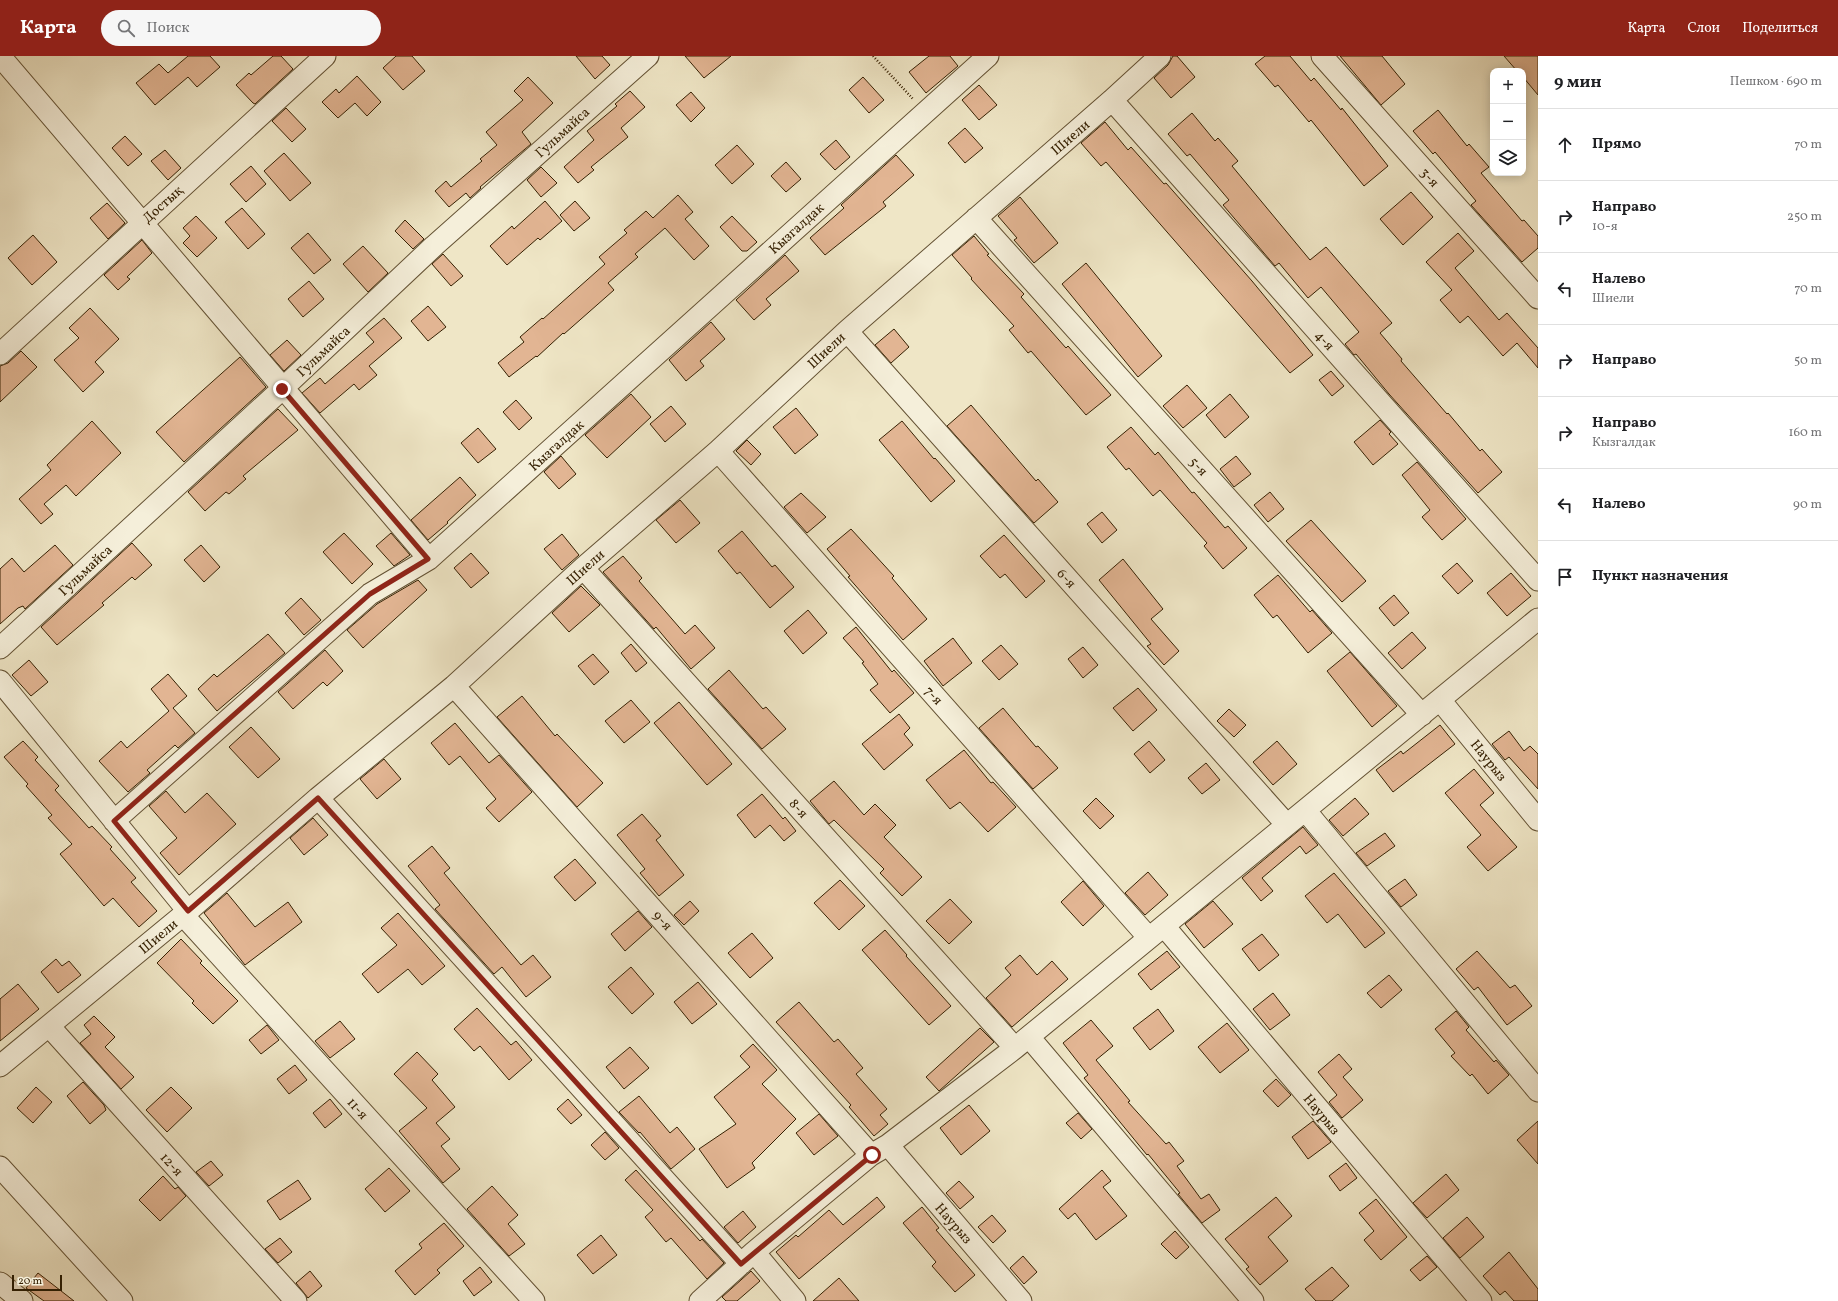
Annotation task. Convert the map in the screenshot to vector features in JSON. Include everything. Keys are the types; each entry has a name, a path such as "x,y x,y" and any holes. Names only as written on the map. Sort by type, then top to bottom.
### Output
{"street":[{"path":"0,56 143,221 282,389 428,559"},
{"name":"Достық","path":"0,354 143,221 325,56"},
{"name":"Гульмайса","path":"0,648 282,389 434,246 648,56"},
{"name":"Кызгалдак","path":"114,821 370,594 428,559 988,56"},
{"name":"Шиели","path":"0,1066 185,913 318,798 454,686 583,568 718,451 846,331 1112,100 1160,56"},
{"name":"3-я","path":"1322,56 1538,298"},
{"name":"4-я","path":"1112,100 1538,580"},
{"name":"5-я","path":"976,218 1422,715"},
{"name":"6-я","path":"846,331 1287,826"},
{"name":"7-я","path":"718,451 1157,932"},
{"name":"8-я","path":"583,568 1022,1042"},
{"path":"700,1301 747,1258 880,1150 1022,1042 1538,619"},
{"name":"11-я","path":"0,681 114,821 185,913 534,1301"},
{"name":"9-я","path":"454,686 880,1150"},
{"name":"Наурыз","path":"1440,700 1538,820"},
{"path":"318,798 747,1258 795,1301"},
{"path":"1305,810 1538,1091"},
{"name":"Наурыз","path":"1157,932 1481,1301"},
{"name":"12-я","path":"49,1026 296,1301"},
{"path":"1022,1042 1253,1301"},
{"name":"Наурыз","path":"880,1150 1021,1301"},
{"path":"0,1167 122,1301"},
{"path":"0,1283 22,1301"}],"path":[{"path":"873,56 925,112"}],"building":[{"path":"188,56 210,56 220,67 197,87 188,77 155,105 136,83 159,64 168,73"},
{"path":"273,56 281,56 293,69 255,104 236,85 249,73 251,75"},
{"path":"396,56 412,56 425,71 403,90 383,68"},
{"path":"576,56 602,56 610,65 595,79"},
{"path":"685,56 731,56 704,78"},
{"path":"929,56 950,56 958,66 926,93 909,72"},
{"path":"1173,56 1177,56 1195,77 1171,98 1154,78 1168,65"},
{"path":"1265,56 1290,56 1311,81 1314,78 1341,110 1342,108 1388,166 1364,186 1311,120 1309,122 1278,85 1275,87 1255,64"},
{"path":"1340,56 1382,56 1405,84 1381,105"},
{"path":"1504,56 1538,56 1538,95 1526,81 1526,68 1514,68"},
{"path":"357,76 381,102 367,116 355,103 338,118 322,102 336,89 339,93"},
{"path":"528,77 553,103 522,132 531,144 480,187 481,188 470,198 466,193 449,207 435,191 446,181 451,187 482,161 480,159 497,145 486,132 523,100 514,91"},
{"path":"863,77 884,100 869,113 849,90"},
{"path":"979,85 997,105 979,120 962,100"},
{"path":"630,91 645,107 621,128 628,137 591,167 594,170 578,183 564,167 594,140 587,131 617,106 615,104"},
{"path":"691,92 705,108 691,122 676,105"},
{"path":"286,108 306,129 292,142 272,121"},
{"path":"1438,110 1467,146 1469,144 1489,167 1481,173 1522,221 1524,220 1538,236 1538,248 1522,262 1471,205 1476,201 1435,152 1433,154 1413,131"},
{"path":"1192,113 1215,141 1218,138 1238,161 1232,166 1310,260 1326,247 1392,323 1380,333 1402,359 1401,361 1447,414 1448,413 1480,451 1482,449 1502,472 1478,493 1389,394 1356,354 1354,355 1345,344 1359,332 1321,287 1308,298 1279,263 1275,266 1223,205 1229,200 1190,154 1187,156 1168,134"},
{"path":"1105,122 1128,150 1131,147 1164,184 1166,183 1252,281 1313,355 1290,373 1106,162 1101,166 1081,143"},
{"path":"965,128 983,148 965,163 948,143"},
{"path":"125,136 142,154 128,166 112,148"},
{"path":"836,140 850,157 835,170 820,154"},
{"path":"737,145 754,164 732,184 715,165"},
{"path":"165,150 181,168 168,180 151,161"},
{"path":"284,153 311,183 290,201 264,171"},
{"path":"896,155 914,175 883,202 886,206 825,255 810,238 844,208 841,205"},
{"path":"786,162 801,179 786,192 771,176"},
{"path":"251,166 266,184 246,202 230,184"},
{"path":"541,167 557,183 541,197 527,180"},
{"path":"1411,192 1433,217 1403,245 1380,219"},
{"path":"678,195 693,212 685,219 709,246 694,260 665,228 635,254 638,257 608,283 614,290 537,357 536,356 509,377 498,363 524,342 520,337 542,318 543,319 605,264 599,257 627,233 624,230 646,211 653,218"},
{"path":"1020,197 1058,243 1034,263 1014,240 1017,238 998,216"},
{"path":"545,201 562,221 540,240 538,238 507,265 490,246 512,226 514,229"},
{"path":"575,201 590,218 574,231 560,215"},
{"path":"107,203 125,223 108,239 90,218"},
{"path":"242,208 265,234 248,249 225,222"},
{"path":"196,216 217,238 197,257 183,243 190,236 183,228"},
{"path":"732,216 757,242 747,251 742,251 720,227"},
{"path":"405,220 424,239 413,249 395,231"},
{"path":"308,233 331,260 314,274 291,248"},
{"path":"1458,233 1474,251 1455,268 1499,320 1507,313 1538,348 1538,368 1517,343 1503,356 1468,316 1460,323 1440,300 1452,290 1426,262"},
{"path":"33,235 57,262 32,285 8,258"},
{"path":"974,236 989,254 987,255 1024,294 1021,297 1066,348 1068,346 1111,395 1086,415 1031,351 1028,353 1009,330 1014,326 971,279 972,278 952,255"},
{"path":"142,240 152,253 127,277 130,279 118,290 104,275"},
{"path":"363,246 388,273 368,292 343,264"},
{"path":"443,254 463,276 451,286 432,264"},
{"path":"785,255 799,271 766,299 771,305 754,320 736,300"},
{"path":"1086,263 1162,356 1138,377 1062,284"},
{"path":"309,281 324,299 303,317 288,299"},
{"path":"428,306 446,327 428,341 411,321"},
{"path":"90,308 119,339 95,362 104,372 83,392 54,360 79,338 69,328"},
{"path":"384,318 402,338 369,366 377,375 359,390 354,384 320,413 302,393 320,378 325,384 374,342 366,333"},
{"path":"711,322 725,339 700,361 704,366 686,381 669,360"},
{"path":"894,329 909,347 891,363 875,345"},
{"path":"287,340 301,355 284,371 270,355"},
{"path":"21,351 37,367 0,402 0,366 8,363"},
{"path":"240,357 266,387 184,462 156,432"},
{"path":"1331,371 1344,386 1332,396 1319,380"},
{"path":"1187,385 1207,408 1183,428 1163,406"},
{"path":"631,394 651,417 607,458 585,435"},
{"path":"1230,394 1249,417 1225,438 1206,415"},
{"path":"516,400 532,418 519,430 503,412"},
{"path":"971,405 1036,481 1038,479 1058,502 1034,523 947,426"},
{"path":"671,406 686,424 665,442 650,424"},
{"path":"796,408 818,435 795,454 773,427"},
{"path":"278,409 298,430 243,476 246,479 229,494 226,492 205,511 188,492"},
{"path":"1380,420 1391,432 1389,434 1398,444 1373,465 1354,442"},
{"path":"92,421 121,453 76,496 66,485 44,504 53,514 41,524 19,499 51,470 47,465"},
{"path":"902,421 955,481 931,502 879,440"},
{"path":"1131,427 1155,455 1158,452 1192,493 1194,492 1225,528 1228,526 1247,548 1223,569 1204,546 1207,543 1160,490 1153,496 1129,468 1126,470 1107,447"},
{"path":"478,428 496,449 478,463 461,443"},
{"path":"747,440 761,454 751,465 736,451"},
{"path":"561,456 576,474 559,489 544,472"},
{"path":"1236,456 1251,474 1234,487 1220,469"},
{"path":"1417,462 1466,519 1442,540 1422,517 1430,510 1402,475"},
{"path":"460,477 476,495 447,522 448,523 428,540 411,520"},
{"path":"1270,492 1284,509 1268,522 1254,505"},
{"path":"801,493 826,517 807,533 784,507"},
{"path":"680,500 700,523 676,543 656,520"},
{"path":"1102,512 1117,530 1102,543 1087,524"},
{"path":"1311,520 1366,581 1342,602 1286,541"},
{"path":"851,529 894,576 892,578 927,619 903,640 848,577 850,576 827,549"},
{"path":"742,531 772,567 775,565 794,587 770,608 740,572 737,574 718,551"},
{"path":"344,533 373,564 352,584 323,552"},
{"path":"391,533 410,555 394,566 376,546"},
{"path":"562,534 579,555 562,570 544,549"},
{"path":"1004,535 1045,581 1026,598 1005,574 1000,578 980,556"},
{"path":"132,543 152,565 135,580 132,577 102,603 104,605 57,645 41,627"},
{"path":"55,545 73,565 25,609 23,606 18,608 0,624 0,569 12,558 24,572"},
{"path":"201,545 220,567 204,582 184,560"},
{"path":"471,553 489,573 471,588 454,568"},
{"path":"623,556 642,578 639,581 685,634 695,625 715,648 691,669 656,627 654,629 603,572"},
{"path":"1123,559 1163,609 1151,619 1179,651 1164,665 1147,646 1151,644 1099,580"},
{"path":"1457,563 1473,581 1458,594 1442,576"},
{"path":"1511,573 1531,596 1507,616 1487,593"},
{"path":"1278,575 1310,612 1312,610 1332,633 1308,653 1277,615 1273,618 1254,595"},
{"path":"418,580 427,590 363,648 347,630 377,604"},
{"path":"581,586 600,605 569,632 552,613"},
{"path":"1394,595 1409,613 1394,626 1379,608"},
{"path":"301,598 321,620 304,635 285,613"},
{"path":"808,610 827,633 803,654 784,631"},
{"path":"856,627 892,672 894,670 914,693 890,713 870,690 878,684 862,663 864,662 843,638"},
{"path":"1412,632 1426,648 1402,669 1388,653"},
{"path":"268,634 285,653 217,711 198,689 214,674 217,677"},
{"path":"953,638 972,663 943,686 924,661"},
{"path":"631,644 647,663 636,672 621,653"},
{"path":"1001,645 1018,664 999,680 982,661"},
{"path":"1083,647 1098,665 1083,678 1068,659"},
{"path":"325,650 343,671 327,686 323,682 293,709 278,692"},
{"path":"1350,652 1397,706 1372,727 1327,671"},
{"path":"593,654 609,672 594,685 578,666"},
{"path":"29,660 48,682 31,696 12,675"},
{"path":"729,670 763,709 766,707 786,729 762,749 708,689"},
{"path":"168,674 187,696 173,708 195,733 178,748 175,745 147,770 150,773 128,792 99,761 121,741 127,748 169,711 151,689"},
{"path":"1138,688 1157,710 1133,731 1113,708"},
{"path":"522,696 555,736 557,734 603,783 577,807 497,717"},
{"path":"631,700 650,722 624,743 605,721"},
{"path":"679,702 732,764 707,785 654,723"},
{"path":"1003,708 1036,747 1038,746 1058,768 1033,789 979,728"},
{"path":"1229,709 1246,725 1234,737 1217,721"},
{"path":"899,714 910,728 904,734 913,745 884,770 862,744"},
{"path":"455,723 489,763 499,755 532,792 499,822 486,808 496,799 460,756 449,765 431,743"},
{"path":"1440,725 1455,744 1393,792 1376,770 1401,751 1403,754"},
{"path":"251,727 280,759 258,778 229,747"},
{"path":"1509,731 1524,751 1530,746 1538,754 1538,789 1509,757 1505,760 1492,744"},
{"path":"23,741 38,757 35,760 59,786 55,790 89,828 92,826 112,847 110,849 136,878 131,882 157,911 139,927 113,898 104,906 60,854 72,844 48,818 52,815 26,786 28,784 4,757"},
{"path":"1149,741 1165,760 1150,773 1134,754"},
{"path":"1277,741 1297,764 1273,785 1253,762"},
{"path":"964,750 991,783 993,782 1016,807 988,832 960,802 950,809 926,780"},
{"path":"384,759 401,779 377,799 360,779"},
{"path":"1206,763 1220,780 1202,794 1188,778"},
{"path":"1474,769 1494,793 1480,805 1517,847 1488,871 1467,847 1481,835 1445,793"},
{"path":"834,781 864,815 875,804 896,825 884,837 922,877 902,896 880,873 884,869 834,820 829,824 810,801"},
{"path":"166,791 185,813 207,793 236,824 179,875 160,853 177,838 149,806"},
{"path":"762,794 783,819 785,817 796,831 784,841 770,825 755,838 737,815"},
{"path":"1096,798 1114,816 1100,829 1083,811"},
{"path":"1355,798 1369,814 1343,836 1329,820"},
{"path":"642,814 661,836 656,840 684,875 659,896 640,873 645,869 617,835"},
{"path":"313,818 328,835 304,855 290,838"},
{"path":"1303,827 1318,845 1306,854 1300,846 1262,878 1273,891 1261,901 1242,878"},
{"path":"1385,833 1395,846 1367,866 1356,853"},
{"path":"432,846 450,868 444,873 521,965 533,955 551,977 526,997 502,967 494,974 435,909 440,905 408,866"},
{"path":"575,859 596,883 575,901 554,877"},
{"path":"1148,872 1168,895 1145,915 1125,893"},
{"path":"1334,873 1385,933 1365,948 1338,914 1327,923 1305,896"},
{"path":"1405,879 1417,895 1401,907 1388,891"},
{"path":"840,880 865,906 839,930 814,903"},
{"path":"1083,881 1104,906 1083,926 1061,902"},
{"path":"227,893 255,927 288,902 302,922 245,965 204,913"},
{"path":"950,899 972,922 949,944 926,921"},
{"path":"690,901 699,911 684,925 674,915"},
{"path":"1213,901 1233,924 1204,948 1185,924"},
{"path":"638,911 652,927 625,951 611,934"},
{"path":"398,913 445,966 422,985 408,969 378,993 362,974 397,945 381,928"},
{"path":"885,930 951,1006 929,1025 862,950"},
{"path":"752,933 773,958 750,978 728,953"},
{"path":"1262,934 1279,955 1259,971 1242,949"},
{"path":"181,939 202,961 200,963 238,1001 213,1024 192,1003 194,1001 157,963"},
{"path":"1167,951 1180,967 1151,990 1138,974"},
{"path":"1477,951 1510,988 1515,985 1532,1006 1507,1025 1478,987 1474,990 1456,969"},
{"path":"1020,955 1037,975 1052,961 1068,979 1012,1027 986,998 1011,975 1005,968"},
{"path":"56,959 62,966 69,961 81,975 58,993 41,972"},
{"path":"631,967 654,994 632,1014 608,987"},
{"path":"1389,975 1402,990 1381,1008 1367,993"},
{"path":"698,982 717,1004 692,1024 674,1002"},
{"path":"18,984 39,1009 0,1041 0,999"},
{"path":"1273,993 1290,1015 1270,1030 1253,1009"},
{"path":"799,1002 834,1042 838,1039 863,1068 856,1074 887,1109 880,1115 888,1124 874,1136 849,1107 851,1105 776,1022"},
{"path":"477,1008 511,1045 516,1041 532,1060 509,1080 480,1046 474,1051 454,1029"},
{"path":"1158,1009 1174,1031 1150,1050 1133,1028"},
{"path":"1456,1011 1469,1027 1466,1030 1494,1062 1496,1060 1509,1075 1488,1094 1472,1074 1470,1076 1451,1056 1455,1053 1435,1029"},
{"path":"94,1016 115,1037 105,1047 134,1077 121,1089 80,1043 91,1034 84,1025"},
{"path":"1091,1020 1113,1046 1096,1060 1130,1101 1128,1102 1166,1144 1169,1142 1184,1161 1177,1166 1201,1199 1209,1194 1220,1210 1202,1223 1178,1194 1180,1193 1084,1078 1088,1075 1063,1043"},
{"path":"340,1021 355,1039 330,1058 315,1041"},
{"path":"1227,1023 1249,1050 1220,1073 1198,1047"},
{"path":"267,1025 279,1040 261,1054 249,1040"},
{"path":"980,1028 994,1042 939,1091 926,1077"},
{"path":"753,1044 777,1070 762,1084 796,1119 752,1163 755,1168 727,1188 699,1149 736,1124 714,1097 750,1067 740,1056"},
{"path":"630,1047 649,1068 624,1089 606,1067"},
{"path":"417,1052 438,1074 432,1080 455,1107 436,1123 450,1139 441,1146 460,1169 443,1183 399,1131 427,1108 394,1074"},
{"path":"1339,1054 1352,1069 1343,1077 1363,1100 1342,1118 1329,1102 1337,1095 1318,1072"},
{"path":"295,1065 307,1080 289,1094 277,1079"},
{"path":"1276,1079 1291,1095 1278,1107 1263,1091"},
{"path":"83,1082 104,1105 106,1110 90,1124 67,1096"},
{"path":"36,1087 52,1102 33,1123 17,1108"},
{"path":"171,1087 192,1108 167,1132 146,1110"},
{"path":"639,1096 670,1133 677,1127 695,1149 671,1169 640,1132 639,1133 619,1112"},
{"path":"330,1099 342,1114 325,1128 313,1113"},
{"path":"568,1099 582,1115 571,1124 557,1109"},
{"path":"969,1105 990,1131 961,1155 940,1128"},
{"path":"1078,1113 1092,1129 1081,1139 1066,1123"},
{"path":"819,1114 838,1136 814,1155 796,1133"},
{"path":"1313,1121 1331,1142 1308,1159 1292,1137"},
{"path":"1538,1121 1538,1164 1517,1140"},
{"path":"605,1132 619,1148 605,1160 591,1145"},
{"path":"211,1161 223,1175 209,1186 196,1172"},
{"path":"1346,1163 1357,1178 1340,1191 1329,1176"},
{"path":"389,1168 410,1191 385,1212 365,1189"},
{"path":"636,1170 700,1241 702,1239 724,1263 707,1279 671,1238 666,1242 645,1217 653,1210 625,1180"},
{"path":"1102,1170 1111,1181 1103,1187 1127,1216 1096,1240 1075,1213 1068,1219 1059,1209"},
{"path":"1446,1174 1459,1190 1427,1218 1413,1203"},
{"path":"163,1176 175,1189 178,1187 186,1196 160,1221 139,1200"},
{"path":"298,1180 311,1199 280,1220 267,1201"},
{"path":"959,1181 974,1197 960,1209 946,1193"},
{"path":"492,1186 518,1215 508,1224 525,1244 509,1256 467,1209"},
{"path":"877,1197 885,1207 799,1279 776,1252 796,1235 798,1237 829,1210 843,1225"},
{"path":"1276,1197 1292,1216 1268,1237 1288,1261 1260,1285 1246,1269 1249,1267 1225,1239"},
{"path":"1376,1199 1407,1237 1381,1260 1364,1240 1374,1231 1359,1213"},
{"path":"922,1207 939,1228 936,1230 975,1275 955,1292 932,1266 936,1262 903,1223"},
{"path":"743,1211 756,1227 738,1243 724,1227"},
{"path":"992,1215 1006,1231 993,1243 978,1227"},
{"path":"1467,1217 1484,1237 1460,1258 1443,1238"},
{"path":"444,1223 464,1246 437,1270 440,1273 415,1295 395,1271 422,1248 419,1244"},
{"path":"1175,1231 1189,1247 1176,1259 1161,1244"},
{"path":"601,1235 617,1255 593,1274 577,1255"},
{"path":"280,1238 292,1252 278,1263 265,1249"},
{"path":"1509,1252 1538,1289 1538,1301 1514,1301 1505,1291 1500,1295 1483,1276"},
{"path":"1023,1256 1037,1272 1024,1284 1010,1268"},
{"path":"1427,1256 1437,1267 1420,1281 1410,1270"},
{"path":"480,1267 492,1282 474,1296 463,1281"},
{"path":"1332,1267 1349,1286 1332,1301 1316,1301 1305,1289"},
{"path":"310,1271 322,1286 308,1298 296,1283"},
{"path":"751,1271 760,1281 737,1301 726,1301 722,1297"},
{"path":"38,1273 74,1301 44,1301 26,1288"},
{"path":"839,1278 859,1301 813,1301"}],"route":[{"path":"282,389 428,559 370,594 114,821 188,911 318,798 741,1264 872,1155"}]}
